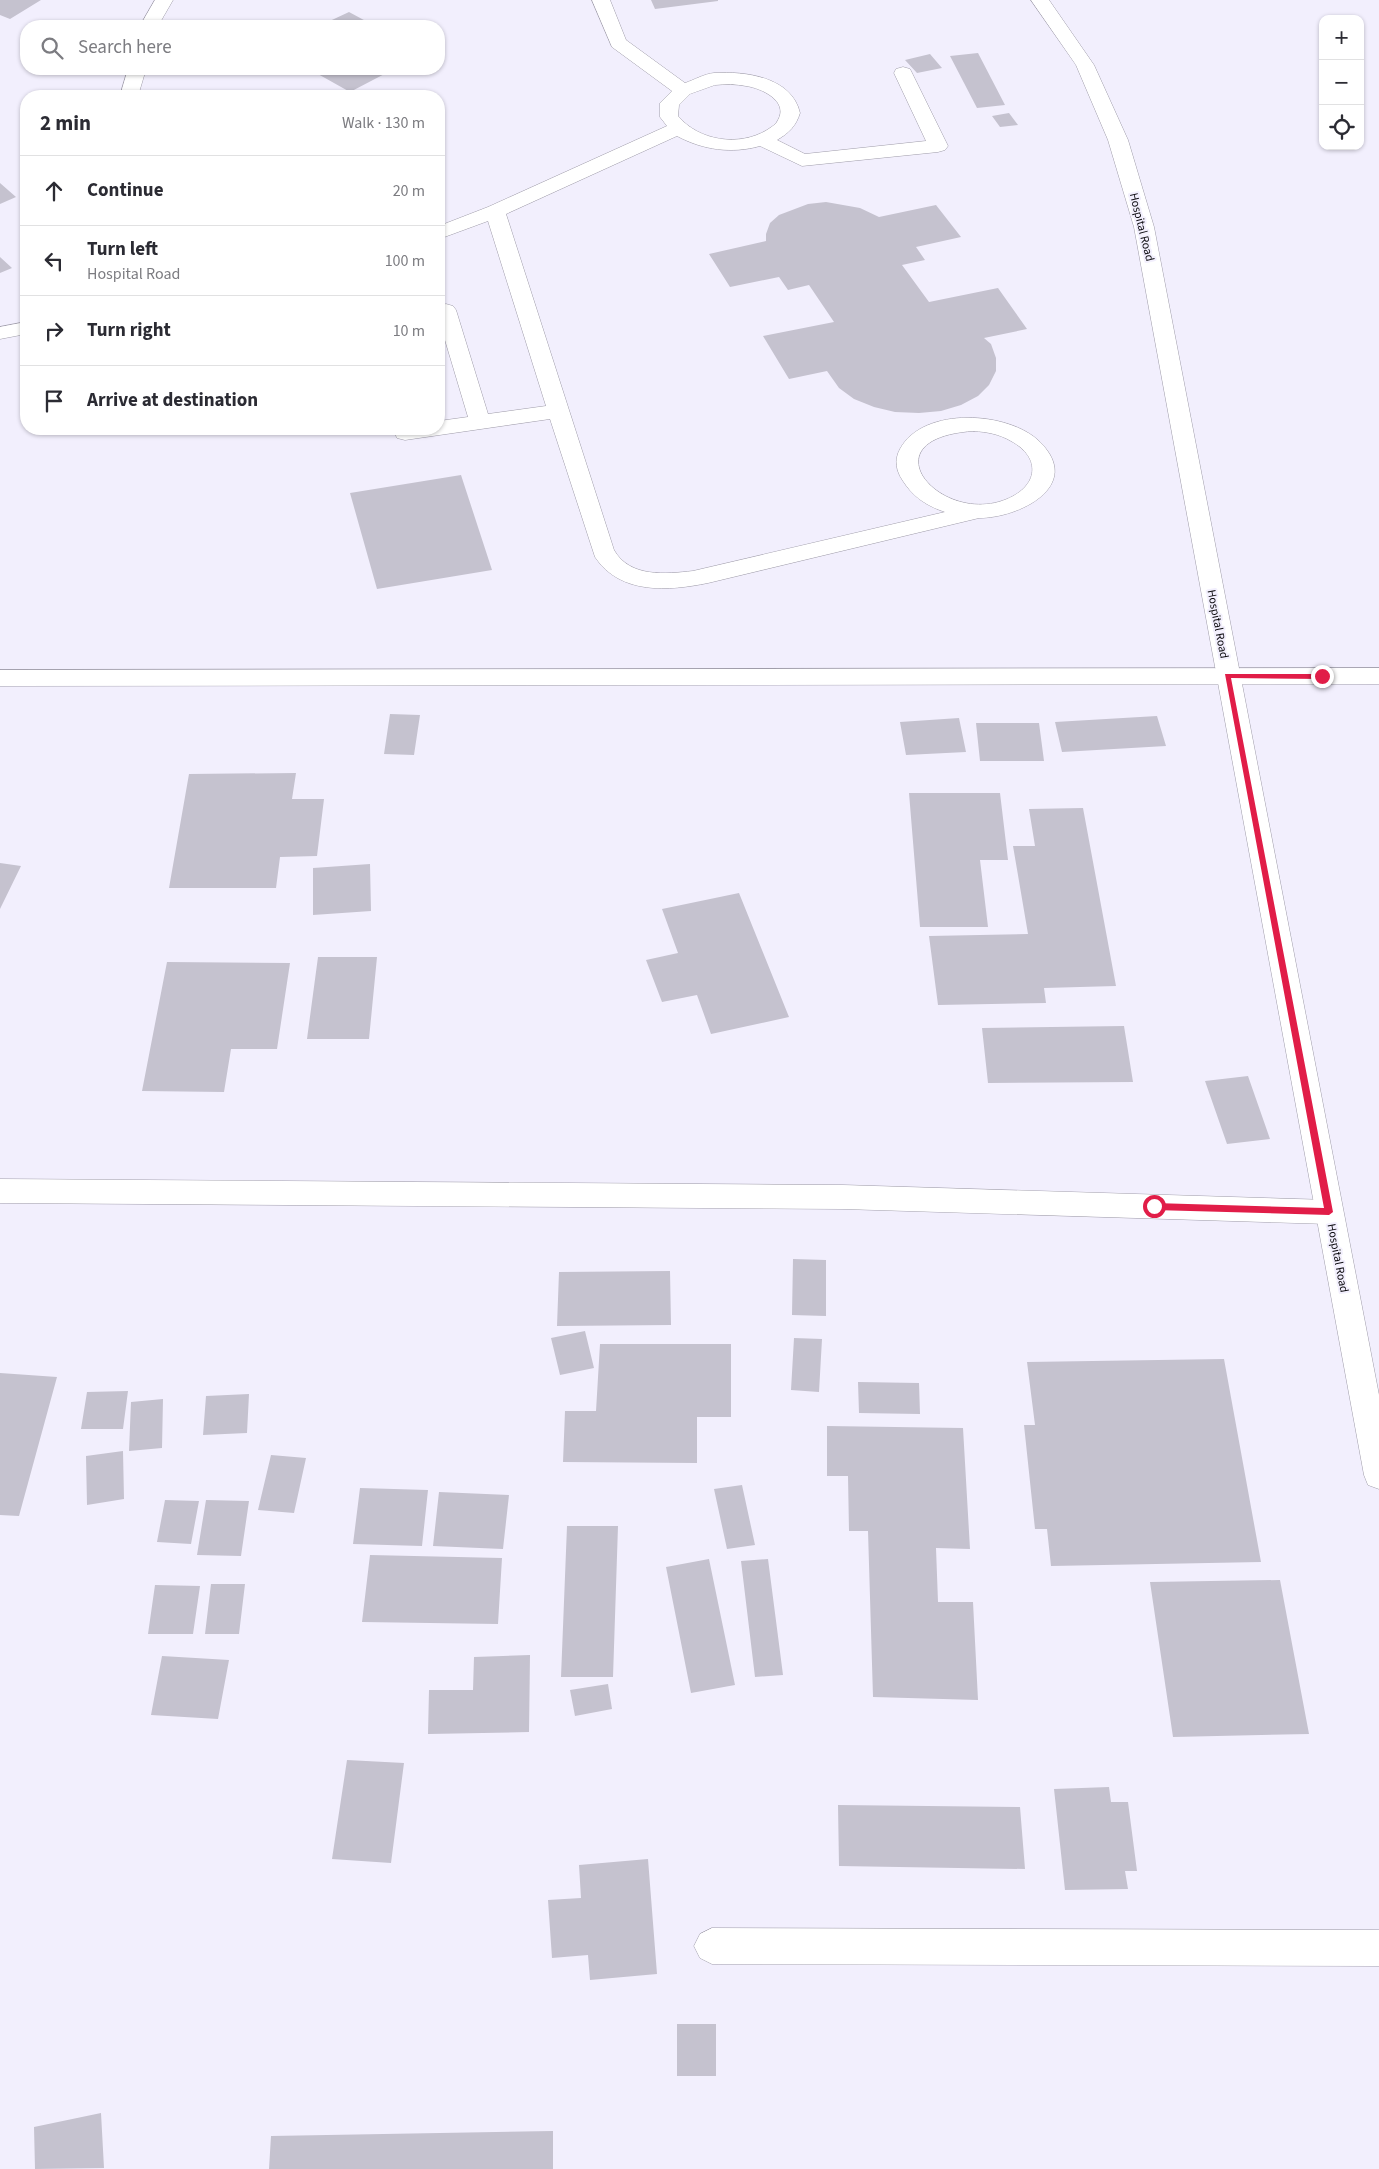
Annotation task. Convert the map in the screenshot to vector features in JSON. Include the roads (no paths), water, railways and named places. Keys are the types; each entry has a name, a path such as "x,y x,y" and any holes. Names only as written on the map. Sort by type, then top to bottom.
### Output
{"street":[{"path":"152,20 164,0"},
{"path":"601,0 618,43 682,90"},
{"name":"Hospital Road","path":"1040,0 1085,65 1118,140 1144,227 1379,1475"},
{"path":"763,140 802,160 938,146 903,73"},
{"path":"131,90 135,75"},
{"path":"732,78 751,81 767,86 780,94 789,103 791,113 788,124 778,133 763,140 746,144 707,143 690,138 677,129 670,120 668,109 672,99 682,90 713,79 732,78"},
{"path":"445,231 495,211 677,129"},
{"path":"495,211 603,550 609,562 619,571 632,576 660,581 696,578 883,536 978,511 1008,506 1022,502 1037,490 1044,476 1042,461 1034,446 1017,435 997,427 974,424 950,425 930,432 915,443 907,457 908,472 916,487 932,499 953,507 978,511"},
{"path":"446,310 480,422"},
{"path":"0,333 20,329"},
{"path":"445,428 558,411"},
{"path":"0,678 1379,676"},
{"path":"0,1191 843,1198 1329,1212"},
{"path":"712,1946 1379,1948"}]}
